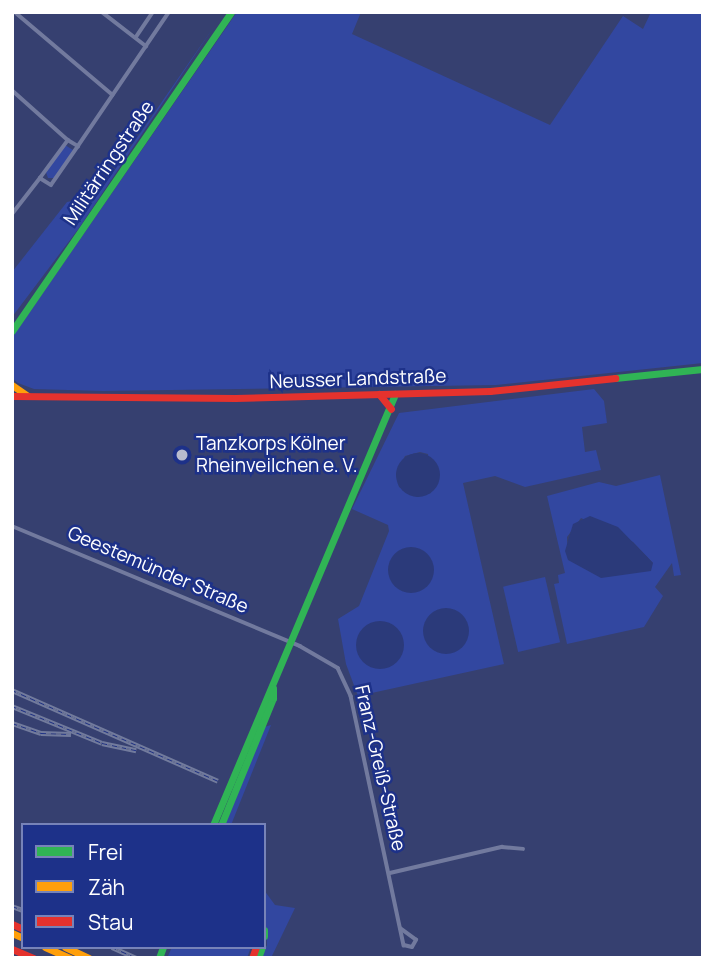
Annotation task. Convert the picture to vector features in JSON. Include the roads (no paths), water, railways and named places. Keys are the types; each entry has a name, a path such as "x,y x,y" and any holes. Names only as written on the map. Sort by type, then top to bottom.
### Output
{"main road":[{"name":"Militärringstraße","path":"12,331 231,12"},
{"name":"Neusser Landstraße","path":"13,396 395,394 531,388 703,369"},
{"path":"12,385 28,396"},
{"path":"391,409 406,393"},
{"path":"379,394 391,409"},
{"path":"214,823 391,409 395,394"},
{"path":"222,823 273,698 273,684"},
{"path":"12,949 33,958"},
{"path":"50,949 70,958"},
{"path":"69,949 89,958"}],"street":[{"path":"15,12 113,95"},
{"path":"102,12 146,46"},
{"path":"136,37 153,12"},
{"path":"40,178 51,185 169,12"},
{"path":"12,90 78,146"},
{"path":"12,214 68,140"},
{"name":"Geestemünder Straße","path":"12,526 291,643"},
{"name":"Franz-Greiß-Straße","path":"291,643 330,662 347,682 404,945 412,947 416,940 401,929"},
{"path":"390,873 502,847 523,849"}],"railway":[{"path":"12,690 218,781"},
{"path":"12,706 102,743 136,750"},
{"path":"12,723 41,733 71,734"},
{"path":"12,906 21,909"},
{"path":"117,949 137,958"}],"place":[{"name":"Tanzkorps Kölner Rheinveilchen e. V.","path":"182,455"}]}
